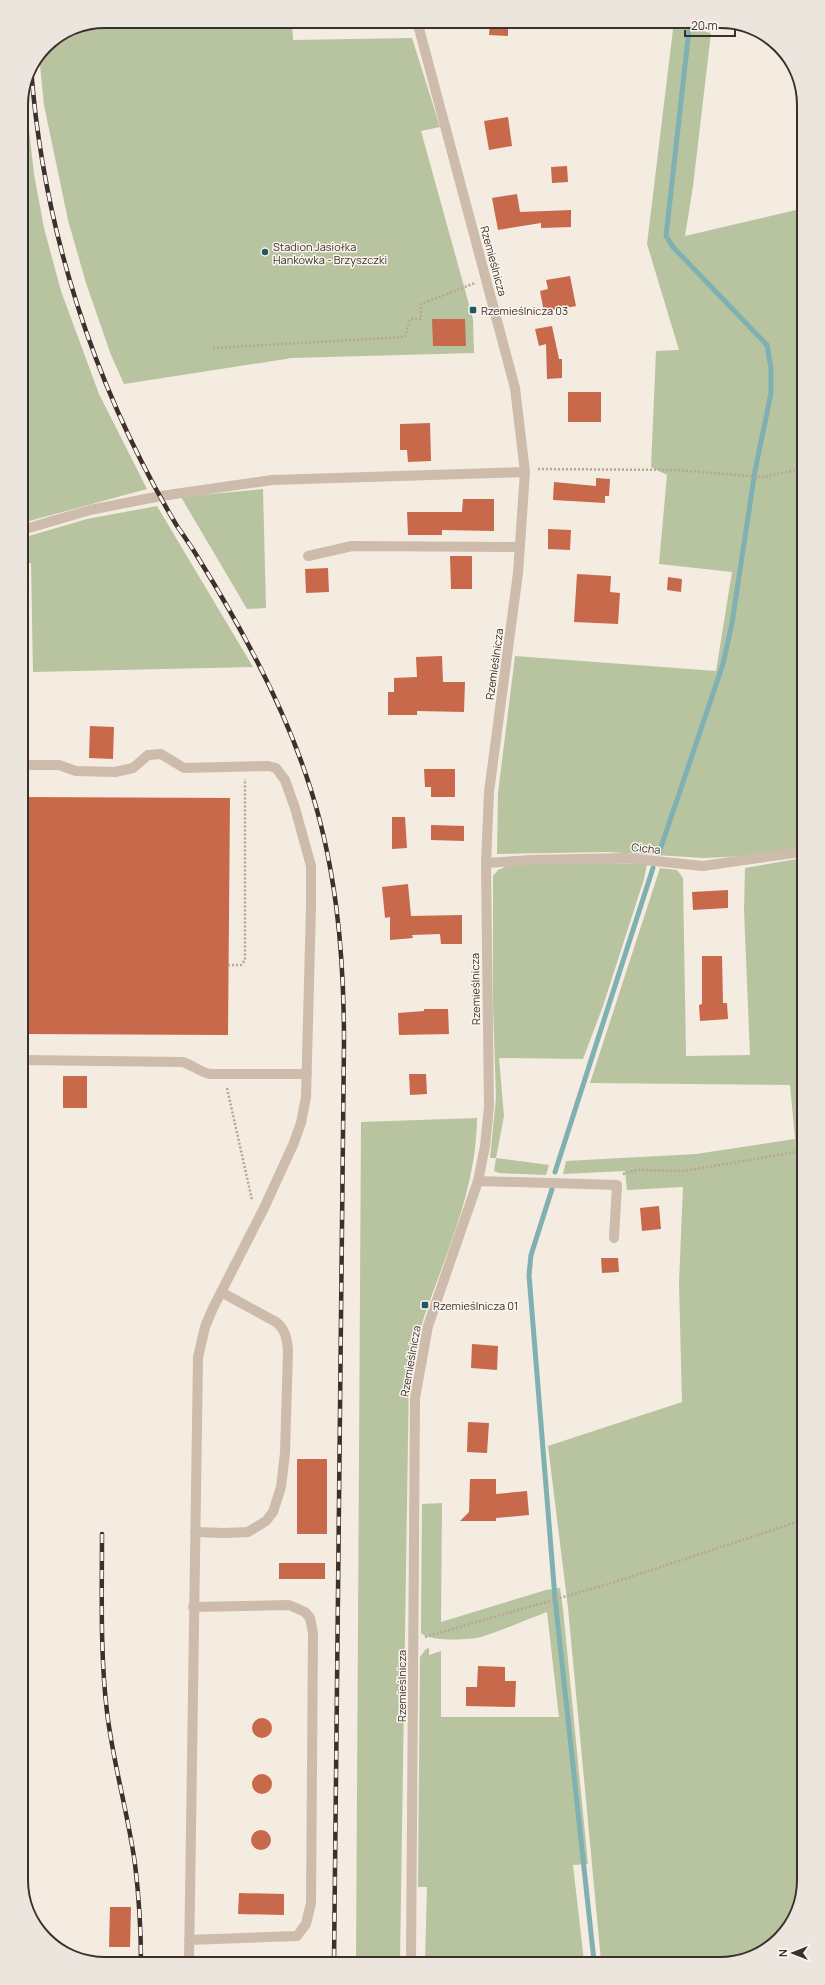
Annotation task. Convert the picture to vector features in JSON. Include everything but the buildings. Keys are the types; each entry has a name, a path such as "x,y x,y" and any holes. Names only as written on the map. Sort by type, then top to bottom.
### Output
{"street":[{"name":"Rzemieślnicza","path":"411,1957 415,1398 428,1326 478,1181 485,1146 488,1107 486,863 488,792 518,573 525,470 516,388 419,28"},
{"path":"28,528 90,510 161,496 272,480 525,470"},
{"path":"308,556 352,546 520,547"},
{"path":"28,764 59,765 76,771 114,772 133,768 148,755 161,754 166,755 179,766 184,768 268,766 276,768 281,774 295,808 310,866 311,906 307,1074 306,1097 301,1123 293,1145 257,1222 221,1292 206,1327 198,1357 193,1607 189,1957"},
{"name":"Cicha","path":"486,863 531,860 625,858 703,866 797,853"},
{"path":"28,1060 182,1062 192,1065 203,1073 307,1074"},
{"path":"478,1181 617,1184 614,1238"},
{"path":"195,1532 248,1532 266,1521 273,1512 281,1487 285,1454 288,1350 286,1336 282,1327 276,1322 221,1292"},
{"path":"189,1940 297,1936 306,1924 311,1904 313,1633 310,1618 305,1612 289,1605 193,1607"}],"path":[{"path":"212,348 405,337 410,319 421,319 421,304 486,278"},
{"path":"525,470 676,470 763,477 797,471"},
{"path":"228,965 241,965 244,960 245,767"},
{"path":"224,1074 257,1222"},
{"path":"608,1184 622,1174 633,1171 684,1171 797,1152"},
{"path":"413,1640 615,1582 797,1522"}],"green space":[{"name":"Stadion Jasiołka Hankówka - Brzyszczki","path":"292,28 293,40 412,38 440,127 421,131 473,319 474,353 292,358 124,384 111,355 86,283 68,220 44,105 40,64 41,62 54,47 66,38 90,29"},
{"path":"673,28 698,28 698,30 711,33 693,186 685,236 797,210 797,849 744,856 704,858 607,852 497,854 498,793 515,656 716,671 732,572 659,564 667,475 651,467 656,351 679,350 647,244"},
{"path":"28,121 34,174 44,228 61,291 99,394 147,489 28,521"},
{"path":"263,489 266,608 247,609 181,497"},
{"path":"157,506 253,667 33,672 31,563 28,563 28,536 87,519"},
{"path":"797,859 796,1890 793,1905 781,1927 759,1947 745,1953 725,1957 601,1957 568,1608 548,1446 682,1402 679,1283 683,1187 627,1190 625,1171 563,1174 566,1161 696,1154 795,1139 790,1085 590,1083 660,868 677,870 683,878 686,1056 750,1055 744,910 745,868"},
{"path":"512,864 647,864 644,879 603,1006 583,1059 499,1058 504,1116 496,1158 490,1158 496,1098 493,1004 493,876 498,870"},
{"path":"477,1118 472,1170 466,1195 451,1244 424,1317 409,1373 400,1957 356,1957 361,1122"},
{"path":"496,1158 549,1165 546,1175 499,1173 494,1171"},
{"path":"442,1503 441,1622 546,1590 560,1588 588,1864 573,1865 584,1957 425,1957 427,1887 418,1887 420,1657 426,1649 429,1648 429,1655 441,1651 441,1717 559,1717 547,1612 498,1631 475,1638 441,1639 432,1638 421,1633 422,1504"}],"waterway":[{"path":"659,853 723,664 732,623 755,471 771,393 771,368 767,345 673,247 666,236 689,28"},
{"path":"555,1172 653,868"},
{"path":"552,1189 531,1255 529,1275 555,1598 594,1957"}],"railway":[{"path":"32,81 37,128 47,188 77,305 97,362 147,473 177,526 195,552 229,608 258,662 284,718 296,746 316,807 325,840 331,874 340,941 344,1008 334,1957"},
{"path":"102,1534 103,1668 107,1712 135,1864 140,1914 141,1957"}],"place":[{"name":"Stadion Jasiołka Hankówka - Brzyszczki","path":"265,252"},
{"name":"Rzemieślnicza 03","path":"473,310"},
{"name":"Rzemieślnicza 01","path":"425,1305"}]}
